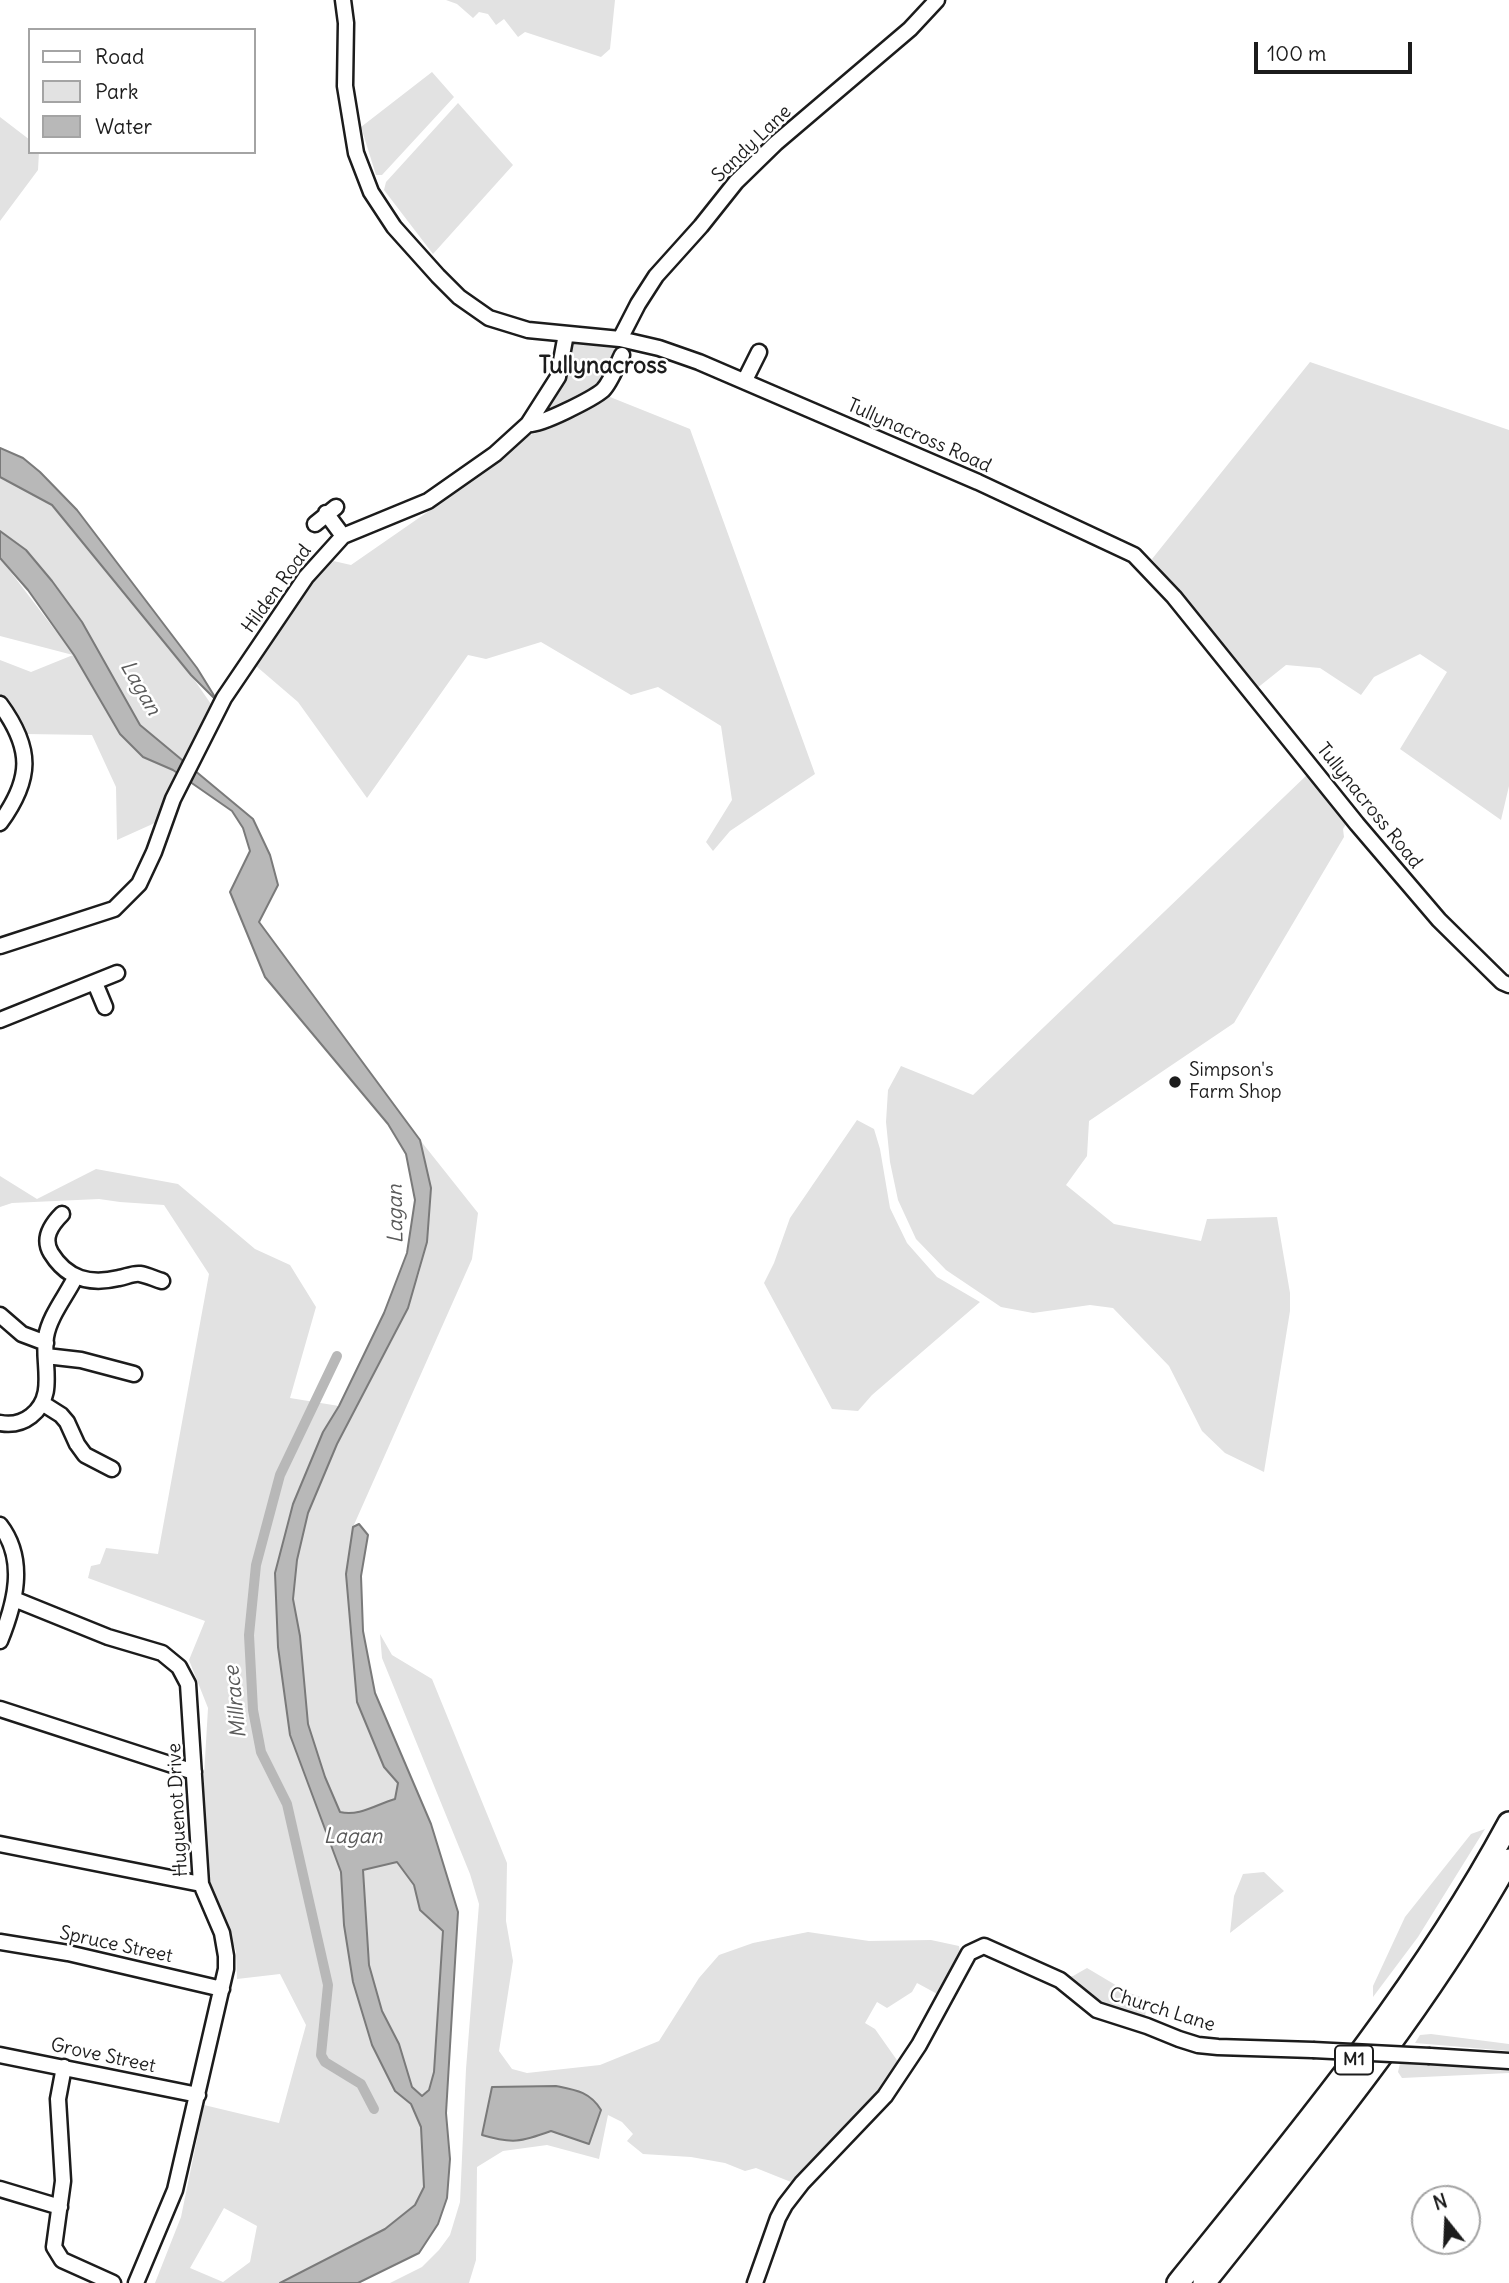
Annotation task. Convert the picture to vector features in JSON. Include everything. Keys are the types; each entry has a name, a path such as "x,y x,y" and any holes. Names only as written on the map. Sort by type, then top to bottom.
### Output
{"highway":[{"name":"M1","path":"1178,2283 1318,2109 1413,1979 1509,1823"},
{"name":"M1","path":"1204,2283 1301,2162 1394,2039 1473,1920 1509,1860"}],"street":[{"name":"Tullynacross Road","path":"343,0 345,86 356,153 371,192 394,227 459,297 489,318 528,330 620,339 659,348 745,380 978,482 1134,555 1146,564 1174,597 1357,824 1453,936 1502,982 1509,985"},
{"name":"Sandy Lane","path":"620,339 656,276 736,182 776,143 910,29 937,0"},
{"name":"Hilden Road","path":"0,946 114,909 123,902 139,884 173,799 224,698 306,577 342,537 428,501 495,454 528,425 558,377 566,334"},
{"path":"745,380 760,352"},
{"name":"Hilden Road","path":"528,425 534,426 547,421 604,389 622,355"},
{"path":"326,515 342,537"},
{"path":"0,704 17,729 25,775 14,804 0,823"},
{"path":"0,1020 117,973"},
{"path":"95,983 105,1007"},
{"path":"62,1214 52,1223 48,1247 52,1255 75,1278 107,1280 140,1274 162,1281"},
{"path":"0,1423 13,1424 26,1419 42,1403 48,1379 48,1329 75,1278"},
{"path":"0,1315 46,1350 134,1374"},
{"path":"42,1403 67,1422 85,1455 112,1469"},
{"path":"0,1525 14,1554 17,1581 0,1641"},
{"name":"Huguenot Drive","path":"14,1599 108,1637 162,1653 179,1667 188,1684 190,1695 201,1884 225,1944 226,1969 175,2190 136,2283"},
{"path":"0,1709 194,1772"},
{"path":"0,1844 201,1884"},
{"name":"Spruce Street","path":"0,1942 68,1953 222,1989"},
{"name":"Church Lane","path":"755,2283 785,2205 802,2183 885,2096 919,2045 969,1953 976,1948 984,1946 1060,1980 1097,2010 1198,2045 1509,2060"},
{"name":"Grove Street","path":"0,2055 198,2095"},
{"path":"64,2067 58,2099 63,2181 54,2240 57,2254 62,2260 113,2283"},
{"path":"0,2189 60,2207"}],"green space":[{"path":"446,0 615,0 610,49 601,57 525,32 518,37 504,19 496,25 488,14 479,12 473,18 457,4"},
{"path":"432,72 454,97 382,175 376,175 361,127"},
{"path":"458,103 513,165 433,254 384,190 386,182"},
{"path":"0,117 28,138 28,154 39,154 38,170 0,221"},
{"path":"578,341 621,345 603,382 595,390 540,418 561,384 568,367 572,345"},
{"path":"1310,362 1509,430 1509,786 1501,820 1400,749 1447,672 1420,654 1374,677 1361,695 1320,668 1286,665 1256,689 1152,559"},
{"path":"605,395 690,429 815,774 730,831 713,851 706,842 732,800 721,726 658,687 631,695 541,642 486,659 468,655 367,798 298,702 256,666 306,585 329,560 351,565 465,486 530,435 549,429"},
{"path":"0,477 52,505 191,675 213,707 184,761 140,725 82,622 0,531"},
{"path":"0,558 74,655 120,734 180,775 157,822 117,840 116,787 92,735 26,734 17,717 0,700 0,660 31,672 73,655 0,636"},
{"path":"1309,773 1348,821 1343,829 1344,837 1234,1023 1089,1121 1087,1156 1066,1185 1114,1224 1201,1241 1207,1219 1277,1217 1290,1293 1290,1311 1264,1472 1225,1453 1202,1431 1169,1366 1113,1308 1090,1305 1033,1313 1001,1307 946,1270 916,1239 898,1200 890,1162 886,1122 888,1090 901,1066 973,1095"},
{"path":"857,1120 874,1129 890,1208 907,1243 937,1277 980,1302 872,1395 858,1411 832,1409 764,1283 790,1218"},
{"path":"420,1140 478,1213 472,1259 353,1527 346,1574 357,1702 384,1767 398,1783 395,1799 347,1813 340,1812 325,1777 308,1724 300,1636 293,1599 297,1560 308,1513 337,1444 397,1331 419,1274 427,1242 431,1188"},
{"path":"96,1169 178,1184 255,1249 290,1265 316,1307 290,1398 339,1406 323,1432 293,1504 275,1573 278,1647 290,1735 341,1872 344,1925 353,1982 372,2045 395,2091 411,2104 421,2127 424,2188 415,2205 385,2229 280,2283 155,2283 181,2217 204,2105 279,2123 306,2025 280,1974 237,1979 236,1951 208,1880 204,1776 208,1708 189,1660 205,1621 88,1578 91,1566 100,1564 106,1548 158,1554 209,1274 164,1205 99,1199 12,1203 0,1207 0,1176 37,1199","holes":["224,2208 257,2226 250,2262 223,2282 190,2268"]},
{"path":"380,1634 392,1655 432,1679 507,1863 506,1921 513,1961 499,2051 512,2069 527,2073 600,2065 659,2041 699,1978 719,1955 753,1943 808,1932 869,1941 931,1940 959,1946 961,1959 941,1996 917,1983 912,1992 887,2008 877,2002 865,2023 875,2029 899,2063 894,2075 796,2184 756,2168 745,2171 725,2163 691,2157 643,2154 627,2141 633,2134 622,2122 608,2115 599,2159 547,2145 503,2151 477,2167 476,2260 469,2283 390,2283 422,2267 439,2250 450,2235 460,2202 466,2069 479,1904 470,1874 382,1658","holes":["492,2087 507,2087 589,2144 551,2131"]},
{"path":"1485,1829 1418,1937 1373,1997 1373,1986 1405,1917 1471,1834"},
{"path":"397,1862 414,1885 420,1910 444,1931 434,2072 429,2090 422,2096 412,2087 399,2044 382,2011 369,1965 363,1869"},
{"path":"1264,1872 1284,1891 1230,1933 1234,1896 1243,1874"},
{"path":"1087,1968 1129,1993 1147,1999 1145,2017 1123,2012 1093,1997 1065,1977 1073,1976"},
{"path":"1431,2034 1509,2044 1509,2051 1415,2043 1420,2035"},
{"path":"1401,2059 1509,2065 1509,2073 1402,2078 1398,2072"}],"water":[{"path":"0,448 23,458 77,510 197,668 218,702 191,675 52,505 0,477"},
{"name":"Lagan","path":"0,531 26,550 82,622 140,725 253,819 270,855 278,885 259,922 420,1140 431,1188 427,1242 408,1308 337,1444 308,1513 297,1560 293,1599 300,1636 308,1724 325,1777 340,1812 354,1813 395,1799 398,1783 384,1767 357,1702 346,1574 353,1527 359,1524 368,1535 361,1576 363,1631 375,1693 431,1824 458,1912 446,2113 450,2159 447,2198 438,2224 419,2253 358,2283 280,2283 385,2229 415,2205 424,2187 421,2127 411,2104 395,2091 372,2045 353,1982 344,1925 341,1872 290,1735 278,1647 275,1573 293,1504 323,1432 339,1406 384,1313 407,1253 415,1200 406,1154 388,1124 265,977 230,892 250,851 243,828 232,811 173,770 143,757 120,734 74,655 28,590 0,558","holes":["397,1862 414,1885 420,1910 443,1931 434,2072 429,2090 422,2096 412,2087 399,2044 382,2011 369,1965 363,1870"]},
{"path":"556,2086 587,2096 601,2110 589,2144 551,2131 516,2141 482,2135 492,2087"}],"waterway":[{"name":"Millrace","path":"337,1356 280,1475 256,1565 249,1635 253,1710 261,1752 287,1804 328,1985 321,2055 325,2062 361,2084 374,2109"}],"place":[{"name":"Simpson's Farm Shop","path":"1175,1082"}],"district":[{"name":"Tullynacross","path":"603,366"}]}
